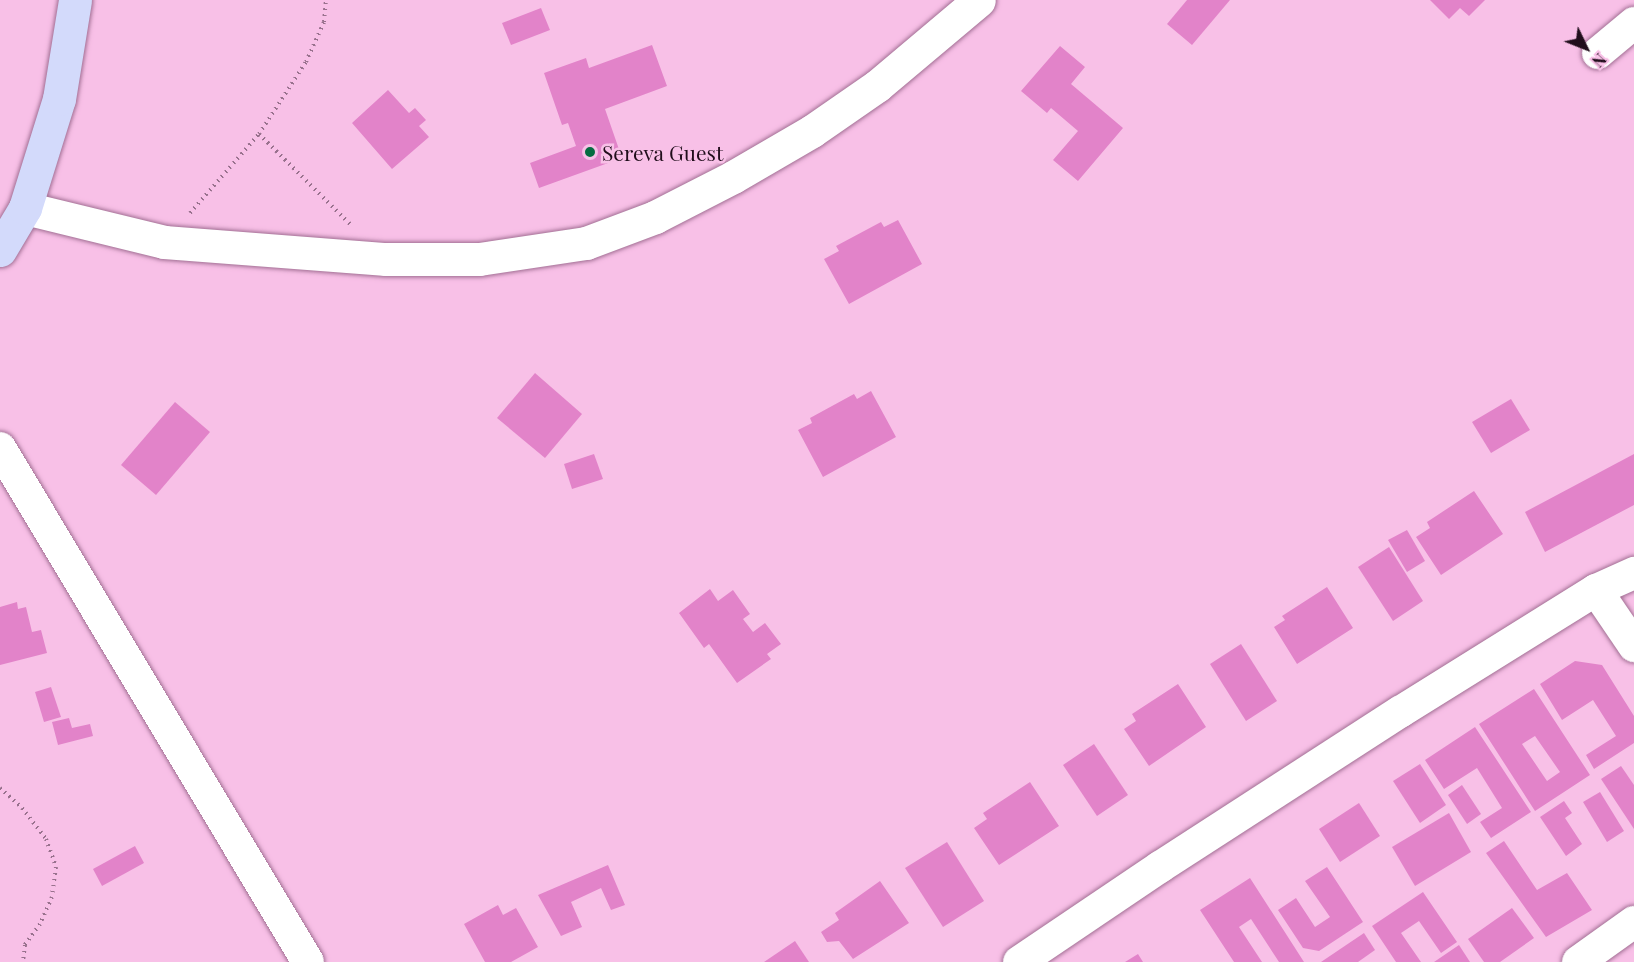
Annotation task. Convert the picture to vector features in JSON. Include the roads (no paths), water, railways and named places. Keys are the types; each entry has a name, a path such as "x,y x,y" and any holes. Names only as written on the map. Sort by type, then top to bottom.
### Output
{"highway":[{"path":"0,250 25,208 59,99 75,0"}],"street":[{"path":"25,208 164,242 386,259 479,259 586,243 655,217 734,177 812,130 877,86 979,0"},
{"path":"1598,53 1634,23"},
{"path":"0,448 308,962"},
{"path":"1019,962 1290,783 1596,590 1634,573"},
{"path":"1596,590 1634,645"},
{"path":"1578,962 1634,922"}],"place":[{"name":"Sereva Guest","path":"590,152"}]}
